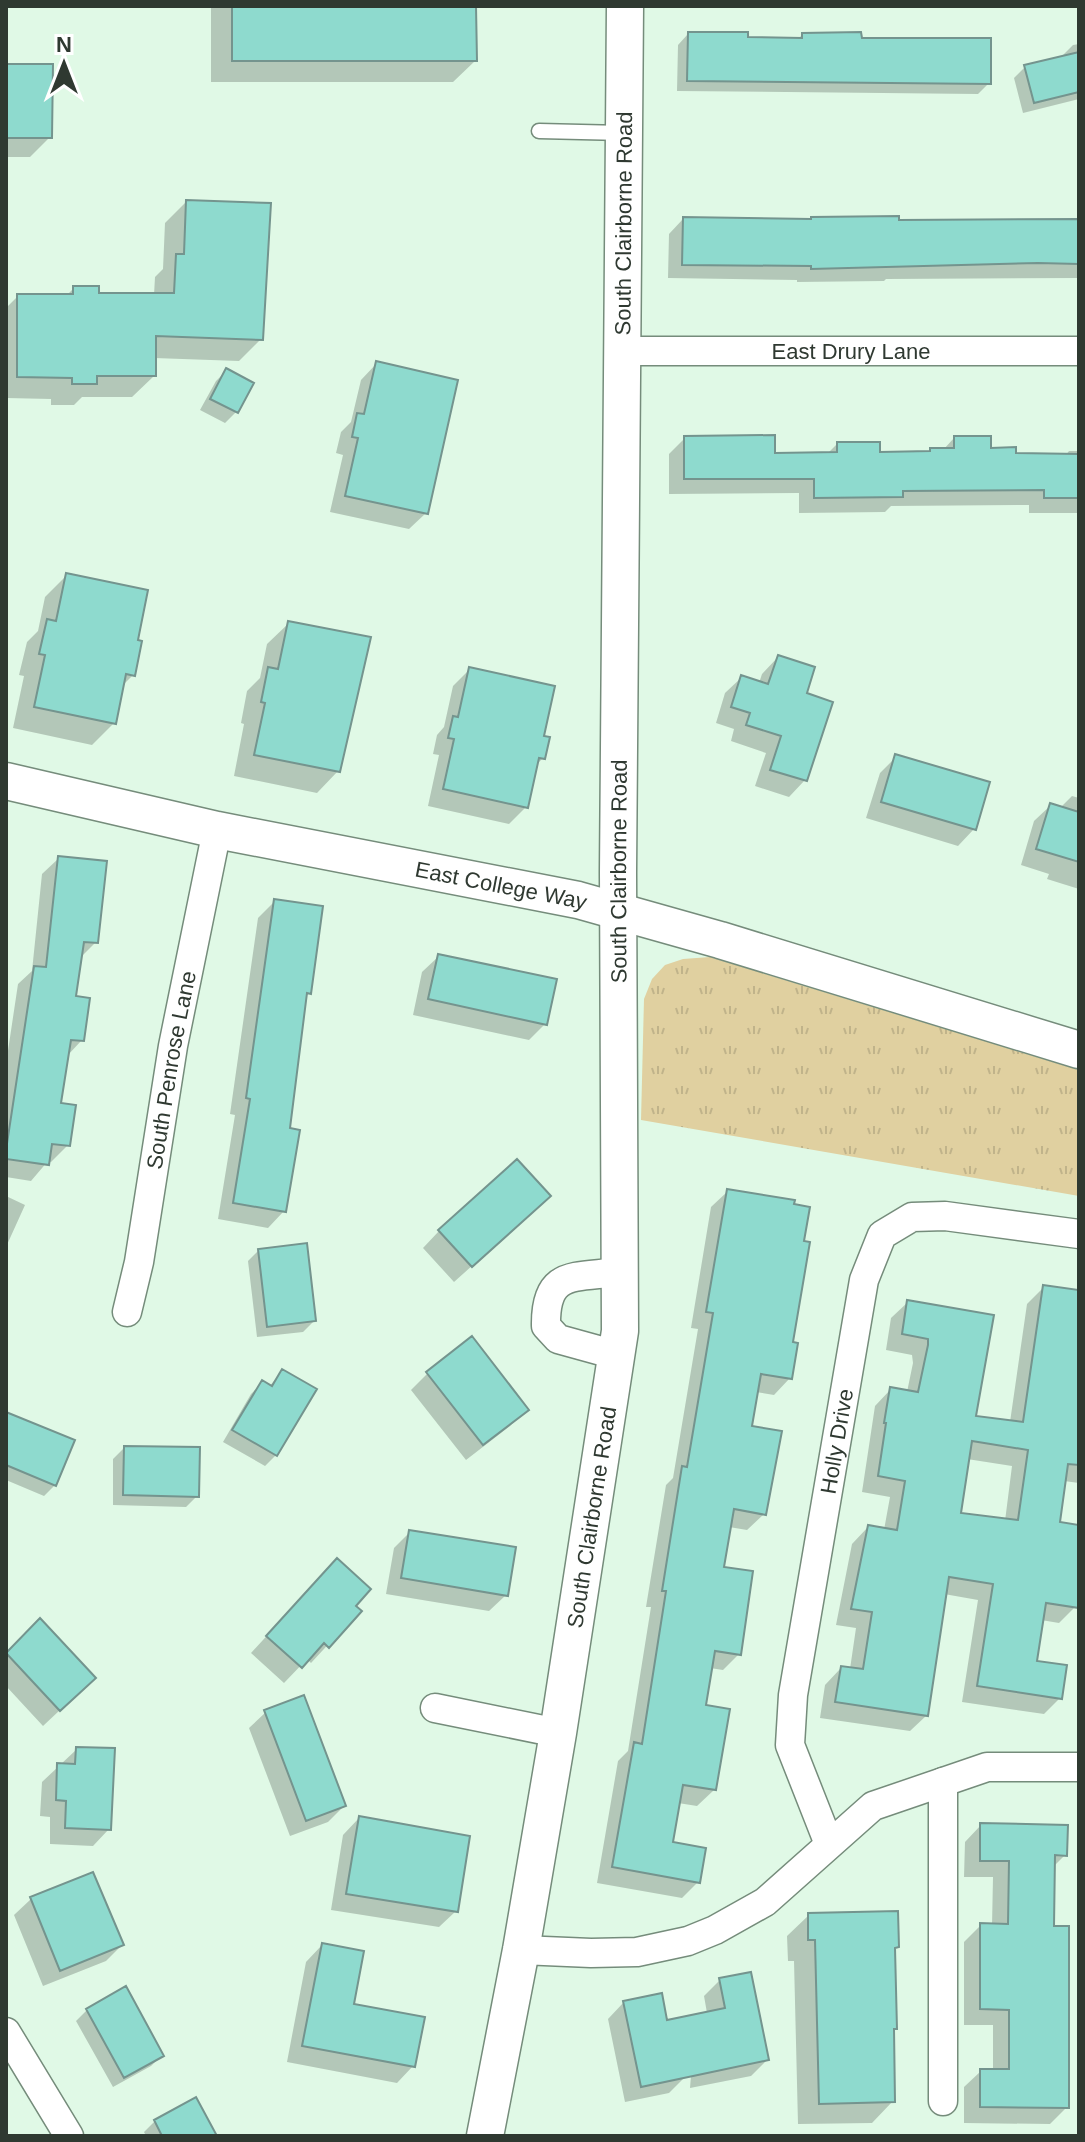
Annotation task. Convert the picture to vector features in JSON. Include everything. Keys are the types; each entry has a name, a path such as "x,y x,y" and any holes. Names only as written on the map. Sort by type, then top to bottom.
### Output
{"street":[{"name":"South Clairborne Road","path":"485,2136 558,1733 620,1331 625,6"},
{"name":"East Drury Lane","path":"623,351 1079,351"},
{"name":"East College Way","path":"6,781 217,830 578,900 1079,1050"},
{"name":"South Penrose Lane","path":"127,1312 139,1262 173,1046 217,830"},
{"name":"Holly Drive","path":"829,1844 790,1745 793,1695 864,1280 882,1235 912,1217 945,1216 1079,1234"},
{"path":"616,1355 558,1339 546,1326 545,1302 555,1284 571,1278 618,1272"},
{"path":"435,1708 558,1733"},
{"path":"521,1950 637,1952 688,1941 741,1917 765,1902 873,1806 987,1767 1079,1767"},
{"path":"943,1782 943,2101"},
{"path":"6,2032 69,2136"}],"lane":[{"path":"539,131 624,133"}],"green space":[{"path":"710,957 1079,1070 1079,1196 641,1120 644,999 652,979 665,965 683,959"}],"building":[{"path":"232,6 476,6 477,61 232,61"},
{"path":"688,32 748,32 748,37 802,38 802,33 861,32 862,38 991,38 991,84 687,81"},
{"path":"1079,52 1079,92 1034,103 1024,65"},
{"path":"6,64 53,64 52,138 6,138"},
{"path":"186,200 271,203 263,340 156,336 156,376 97,376 97,384 72,384 72,378 17,377 17,294 73,294 73,286 99,286 99,293 174,293 176,254 184,254"},
{"path":"899,216 899,220 1079,219 1079,264 811,269 811,266 682,265 683,217 811,219"},
{"path":"376,361 458,380 428,514 345,496 358,438 352,437 357,413 364,414"},
{"path":"226,368 254,383 238,413 210,399"},
{"path":"775,435 775,453 837,452 837,442 880,442 880,452 930,451 930,448 954,448 954,436 991,436 991,448 1016,447 1016,453 1079,454 1079,498 1044,498 1044,490 903,491 903,497 814,498 814,479 684,479 684,436"},
{"path":"66,573 148,590 138,640 142,641 135,676 126,674 116,724 34,707 45,655 39,654 47,619 56,621"},
{"path":"288,621 371,637 340,772 254,755 265,703 261,702 268,667 278,669"},
{"path":"778,655 815,667 807,693 833,702 807,781 770,770 781,736 746,725 750,713 731,707 741,675 768,684"},
{"path":"469,667 555,686 544,736 550,737 545,759 539,758 528,808 443,789 454,739 448,738 453,716 458,717"},
{"path":"895,754 990,782 976,830 881,802"},
{"path":"1050,803 1079,812 1079,862 1036,849"},
{"path":"58,856 107,861 98,943 84,942 76,996 90,998 84,1041 71,1040 61,1103 76,1105 70,1146 52,1144 49,1165 6,1159 6,1150 34,966 46,967"},
{"path":"274,899 323,906 311,994 307,993 290,1128 300,1130 286,1212 233,1203 250,1099 246,1098"},
{"path":"438,954 557,979 547,1025 428,999"},
{"path":"517,1159 551,1196 472,1267 438,1230"},
{"path":"727,1189 795,1200 794,1204 810,1207 804,1241 810,1242 793,1342 798,1343 792,1379 761,1374 752,1426 782,1431 766,1515 734,1509 724,1567 753,1571 741,1655 715,1651 706,1705 730,1709 716,1790 683,1785 673,1842 706,1848 700,1883 612,1867 634,1742 642,1744 682,1466 687,1467 713,1313 706,1312"},
{"path":"307,1243 316,1321 267,1327 258,1249"},
{"path":"1043,1285 1079,1290 1079,1465 1068,1464 1060,1522 1079,1525 1079,1608 1046,1603 1037,1661 1067,1665 1062,1699 977,1686 993,1584 949,1577 928,1716 835,1702 841,1666 863,1669 872,1612 851,1609 868,1525 897,1530 905,1481 878,1476 890,1387 918,1392 928,1345 928,1339 902,1334 907,1300 994,1315 976,1416 1023,1422","holes":["972,1441 1028,1450 1018,1520 961,1513"]},
{"path":"472,1336 529,1410 483,1445 426,1372"},
{"path":"282,1369 317,1389 277,1456 232,1430 262,1380 272,1386"},
{"path":"6,1412 75,1440 56,1486 6,1465"},
{"path":"124,1446 200,1447 199,1497 123,1495"},
{"path":"409,1530 516,1547 508,1596 401,1578"},
{"path":"337,1558 371,1589 356,1606 362,1611 329,1648 324,1643 302,1668 266,1636"},
{"path":"40,1618 96,1678 60,1711 6,1653"},
{"path":"304,1695 346,1806 306,1821 264,1710"},
{"path":"76,1747 115,1748 111,1830 65,1828 66,1801 56,1800 57,1763 75,1764"},
{"path":"359,1816 470,1836 458,1912 346,1894"},
{"path":"980,1823 1068,1825 1067,1856 1055,1855 1054,1926 1069,1926 1069,2108 980,2107 980,2069 1009,2069 1009,2010 980,2009 980,1923 1008,1924 1009,1861 980,1861"},
{"path":"93,1872 124,1945 60,1971 30,1897"},
{"path":"898,1911 899,1947 895,1948 895,2102 819,2104 815,1940 808,1940 808,1913"},
{"path":"322,1943 364,1951 354,2004 425,2017 415,2067 302,2046"},
{"path":"751,1972 769,2060 641,2087 623,2001 662,1993 667,2020 725,2008 719,1978"},
{"path":"126,1986 164,2056 124,2078 86,2009"},
{"path":"196,2097 217,2136 162,2136 154,2120"}]}
